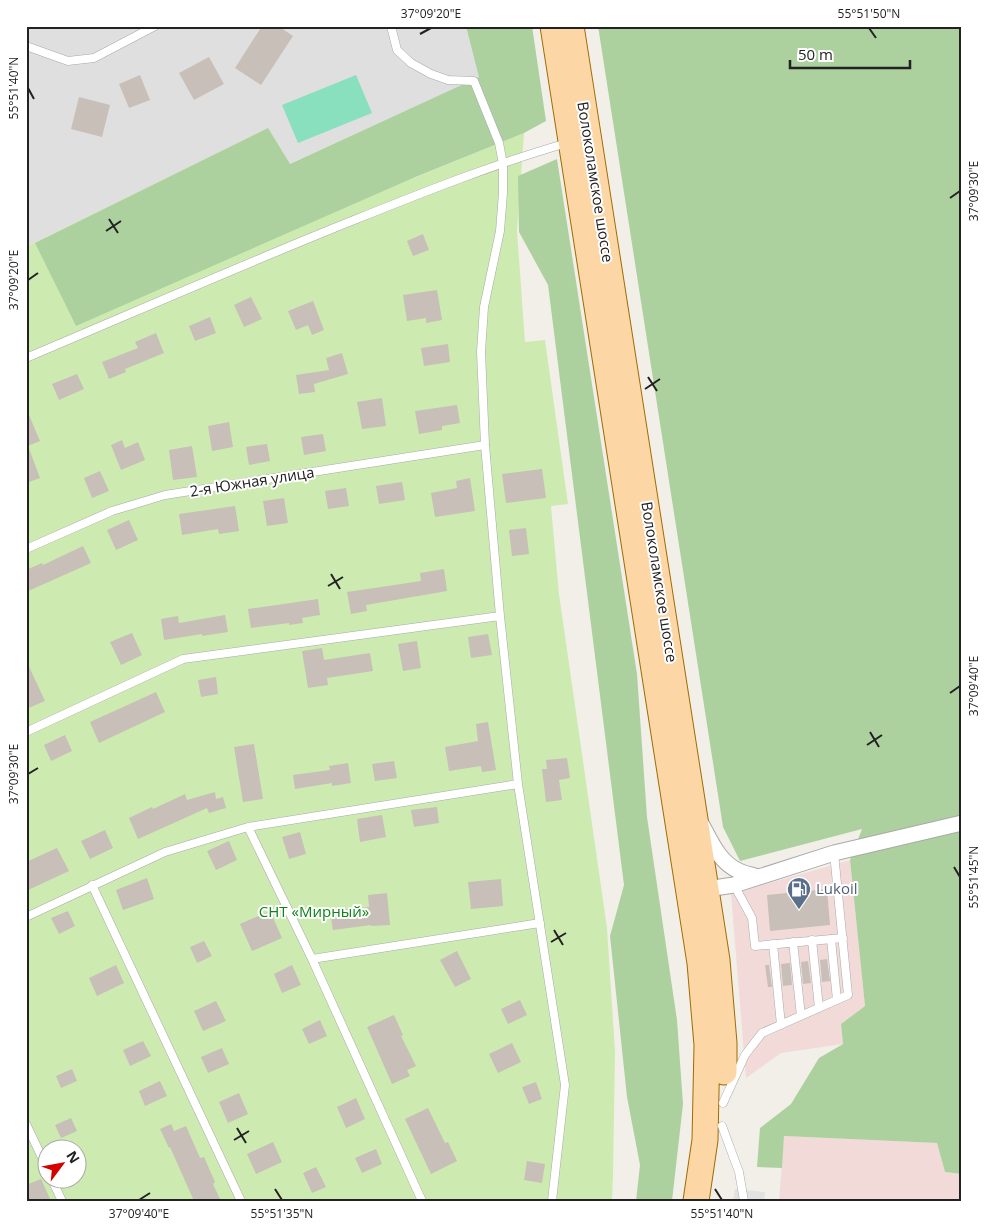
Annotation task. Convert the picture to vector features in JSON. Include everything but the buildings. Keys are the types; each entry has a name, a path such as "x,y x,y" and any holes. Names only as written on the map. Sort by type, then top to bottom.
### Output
{"main road":[{"name":"Волоколамское шоссе","path":"553,26 580,141 695,812 700,963 707,1045 718,1127"},
{"name":"Волоколамское шоссе","path":"571,26 580,141 698,891 717,960 724,1043 718,1127"},
{"path":"696,1201 718,1127"},
{"path":"713,1201 718,1127"}],"street":[{"path":"695,812 713,846 725,862 738,871 758,877"},
{"path":"698,891 734,884 834,853 962,823"}],"lane":[{"path":"26,46 68,62 94,58 155,26"},
{"path":"391,26 397,50 412,63 431,74 448,80 474,81 498,143 502,164 503,194 500,231 484,307 481,352 485,445 500,616 518,784 564,1085 552,1201"},
{"path":"26,358 287,247 422,193 502,164 580,141"},
{"name":"2-я Южная улица","path":"26,549 112,511 165,496 485,445"},
{"path":"26,732 183,659 500,616"},
{"path":"26,916 165,852 248,827 518,784"},
{"path":"248,827 312,959 422,1201"},
{"path":"744,1201 739,1172 718,1127 745,1056 762,1033 848,994 834,853"},
{"path":"734,884 752,918 755,946 843,938"},
{"path":"92,885 241,1201"},
{"path":"312,959 540,923"},
{"path":"831,939 837,1000"},
{"path":"812,940 819,1008"},
{"path":"793,942 801,1016"},
{"path":"773,944 781,1025"},
{"path":"26,1124 38,1149"}],"shaded area":[{"path":"26,26 490,26 524,133 413,178 386,120 289,164 267,129 26,247"},
{"path":"850,860 865,1006 841,1024 843,1044 781,1053 746,1078 731,894"},
{"path":"784,1136 937,1143 945,1172 962,1174 962,1201 779,1201"},
{"path":"735,1189 765,1192 764,1201 733,1201"}],"green space":[{"path":"466,26 532,26 546,121 524,133 413,178 76,326 35,243 268,128 290,164 479,77"},
{"path":"598,26 962,26 962,1174 945,1172 937,1143 784,1136 782,1168 757,1167 760,1128 791,1104 819,1058 843,1044 841,1024 865,1006 850,860 862,829 740,861 723,827"},
{"path":"356,75 372,113 298,143 282,105"},
{"name":"СНТ «Мирный»","path":"386,120 414,178 524,133 517,231 525,342 545,340 568,504 551,506 559,594 607,928 615,1051 612,1201 26,1201 26,247 268,128 290,164"},
{"path":"557,159 637,674 647,817 677,1020 683,1104 672,1201 636,1201 640,1165 627,1097 610,936 624,885 548,285 519,232 518,176"}],"place":[{"name":"Lukoil","path":"799,910"}]}
